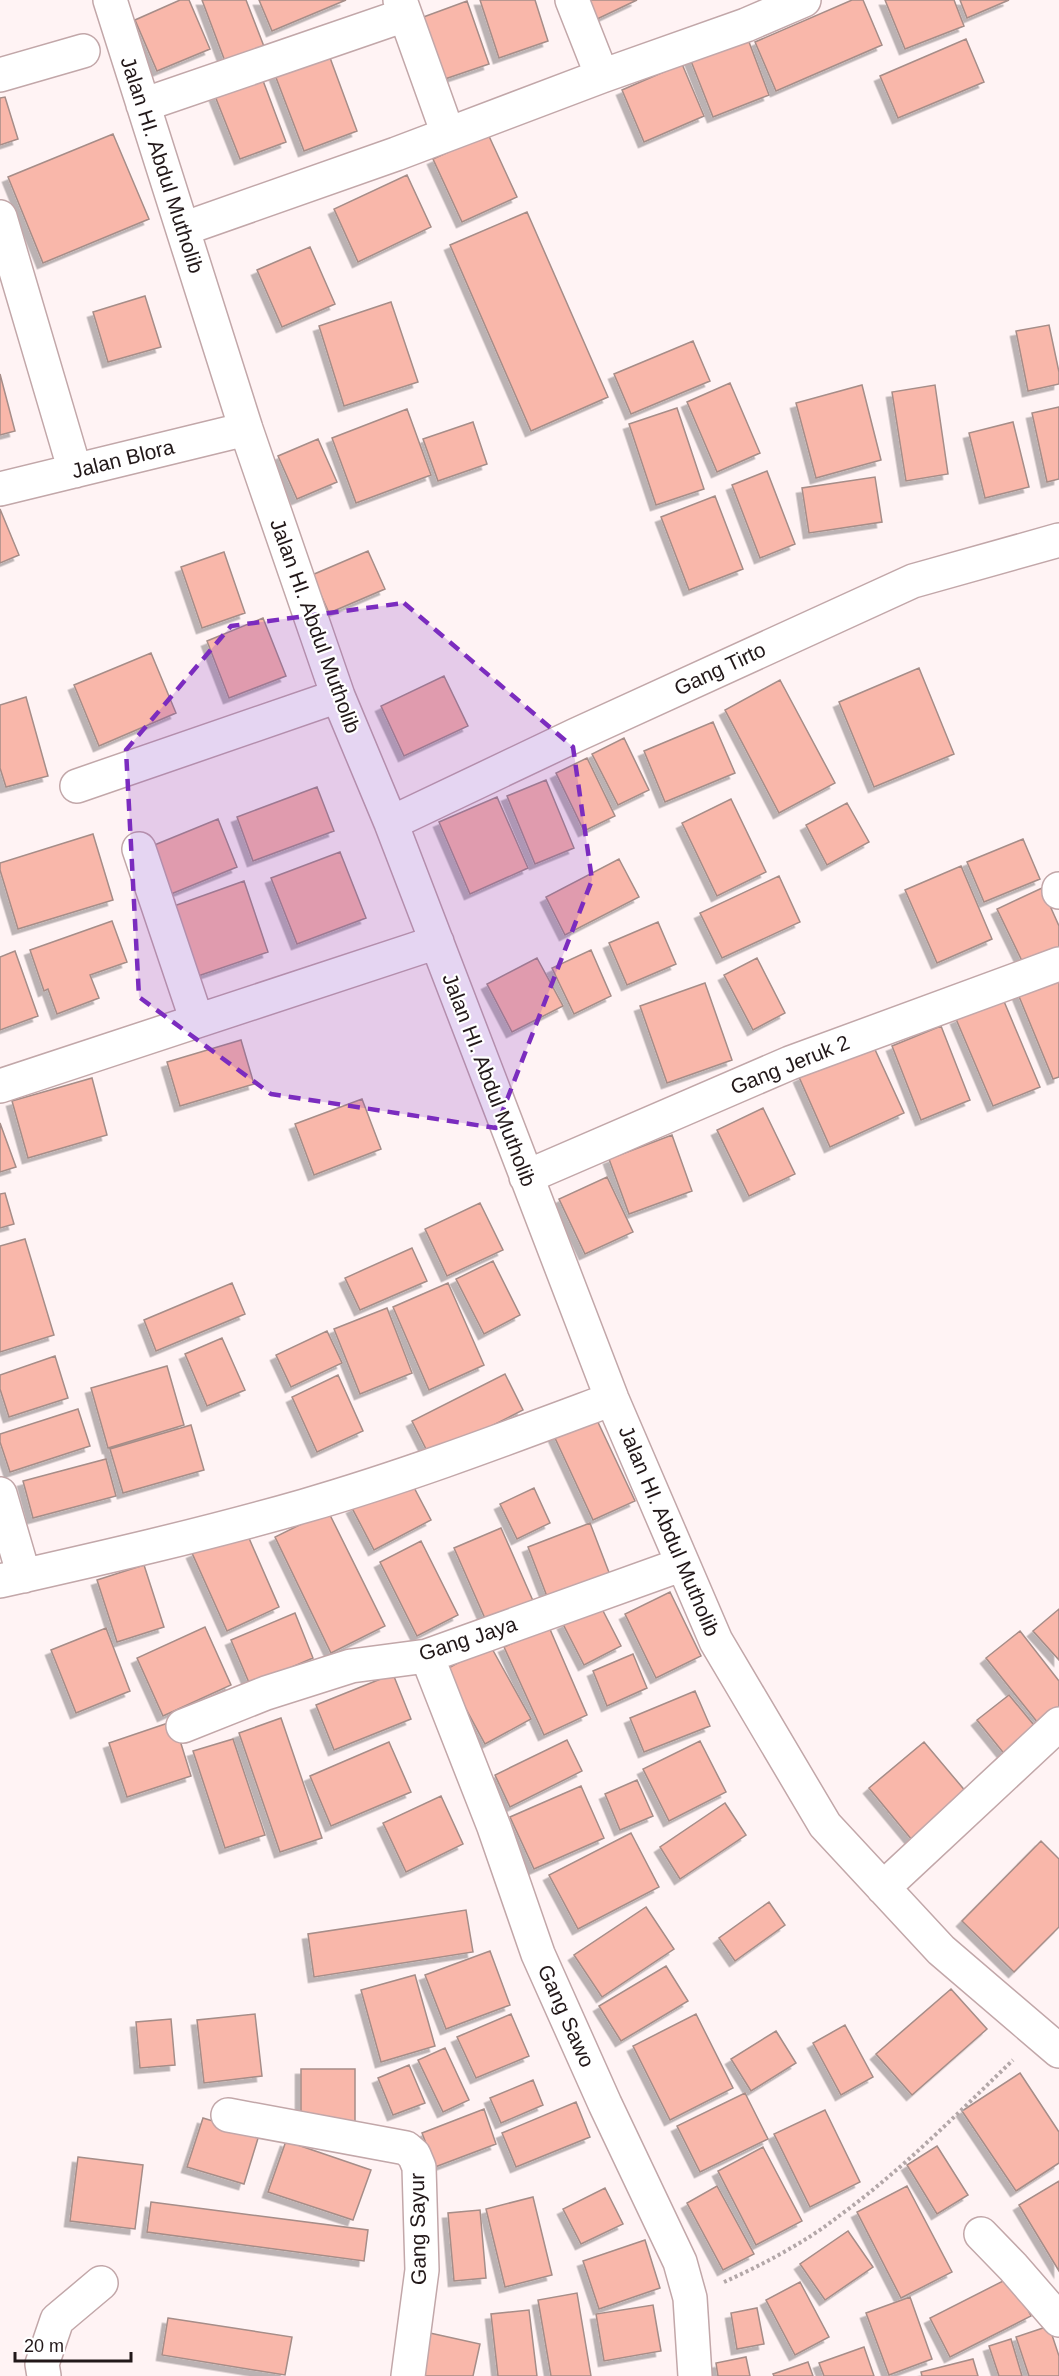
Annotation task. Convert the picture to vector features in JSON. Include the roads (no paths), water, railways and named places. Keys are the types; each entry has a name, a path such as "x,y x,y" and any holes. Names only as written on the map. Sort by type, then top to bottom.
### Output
{"street":[{"name":"Jalan HI. Abdul Mutholib","path":"110,0 246,429 338,696 391,823 612,1399 716,1641 825,1825 941,1950 990,1994 1050,2042"},
{"path":"572,0 602,76"},
{"path":"183,229 602,76 741,12 804,0"},
{"path":"143,105 403,8 448,134"},
{"path":"0,75 83,51"},
{"path":"0,217 75,471"},
{"name":"Jalan Blora","path":"0,489 246,429"},
{"name":"Gang Tirto","path":"391,823 576,735 913,581 1059,540"},
{"path":"77,786 338,696"},
{"path":"139,849 197,1021"},
{"path":"0,1086 437,942"},
{"name":"Gang Jeruk 2","path":"526,1177 790,1063 1059,964"},
{"path":"0,1494 12,1578 127,1553 305,1506 469,1453 612,1399"},
{"name":"Gang Jaya","path":"183,1726 266,1693 351,1666 427,1656 683,1564"},
{"name":"Gang Sawo","path":"427,1656 494,1827 538,1954 605,2104 680,2262 690,2298 695,2376"},
{"path":"883,1888 1059,1724"},
{"name":"Gang Sayur","path":"228,2115 406,2148 414,2155 418,2167 422,2270 408,2376"},
{"path":"981,2234 1059,2320"},
{"path":"44,2376 42,2364 57,2320 102,2283"}]}
